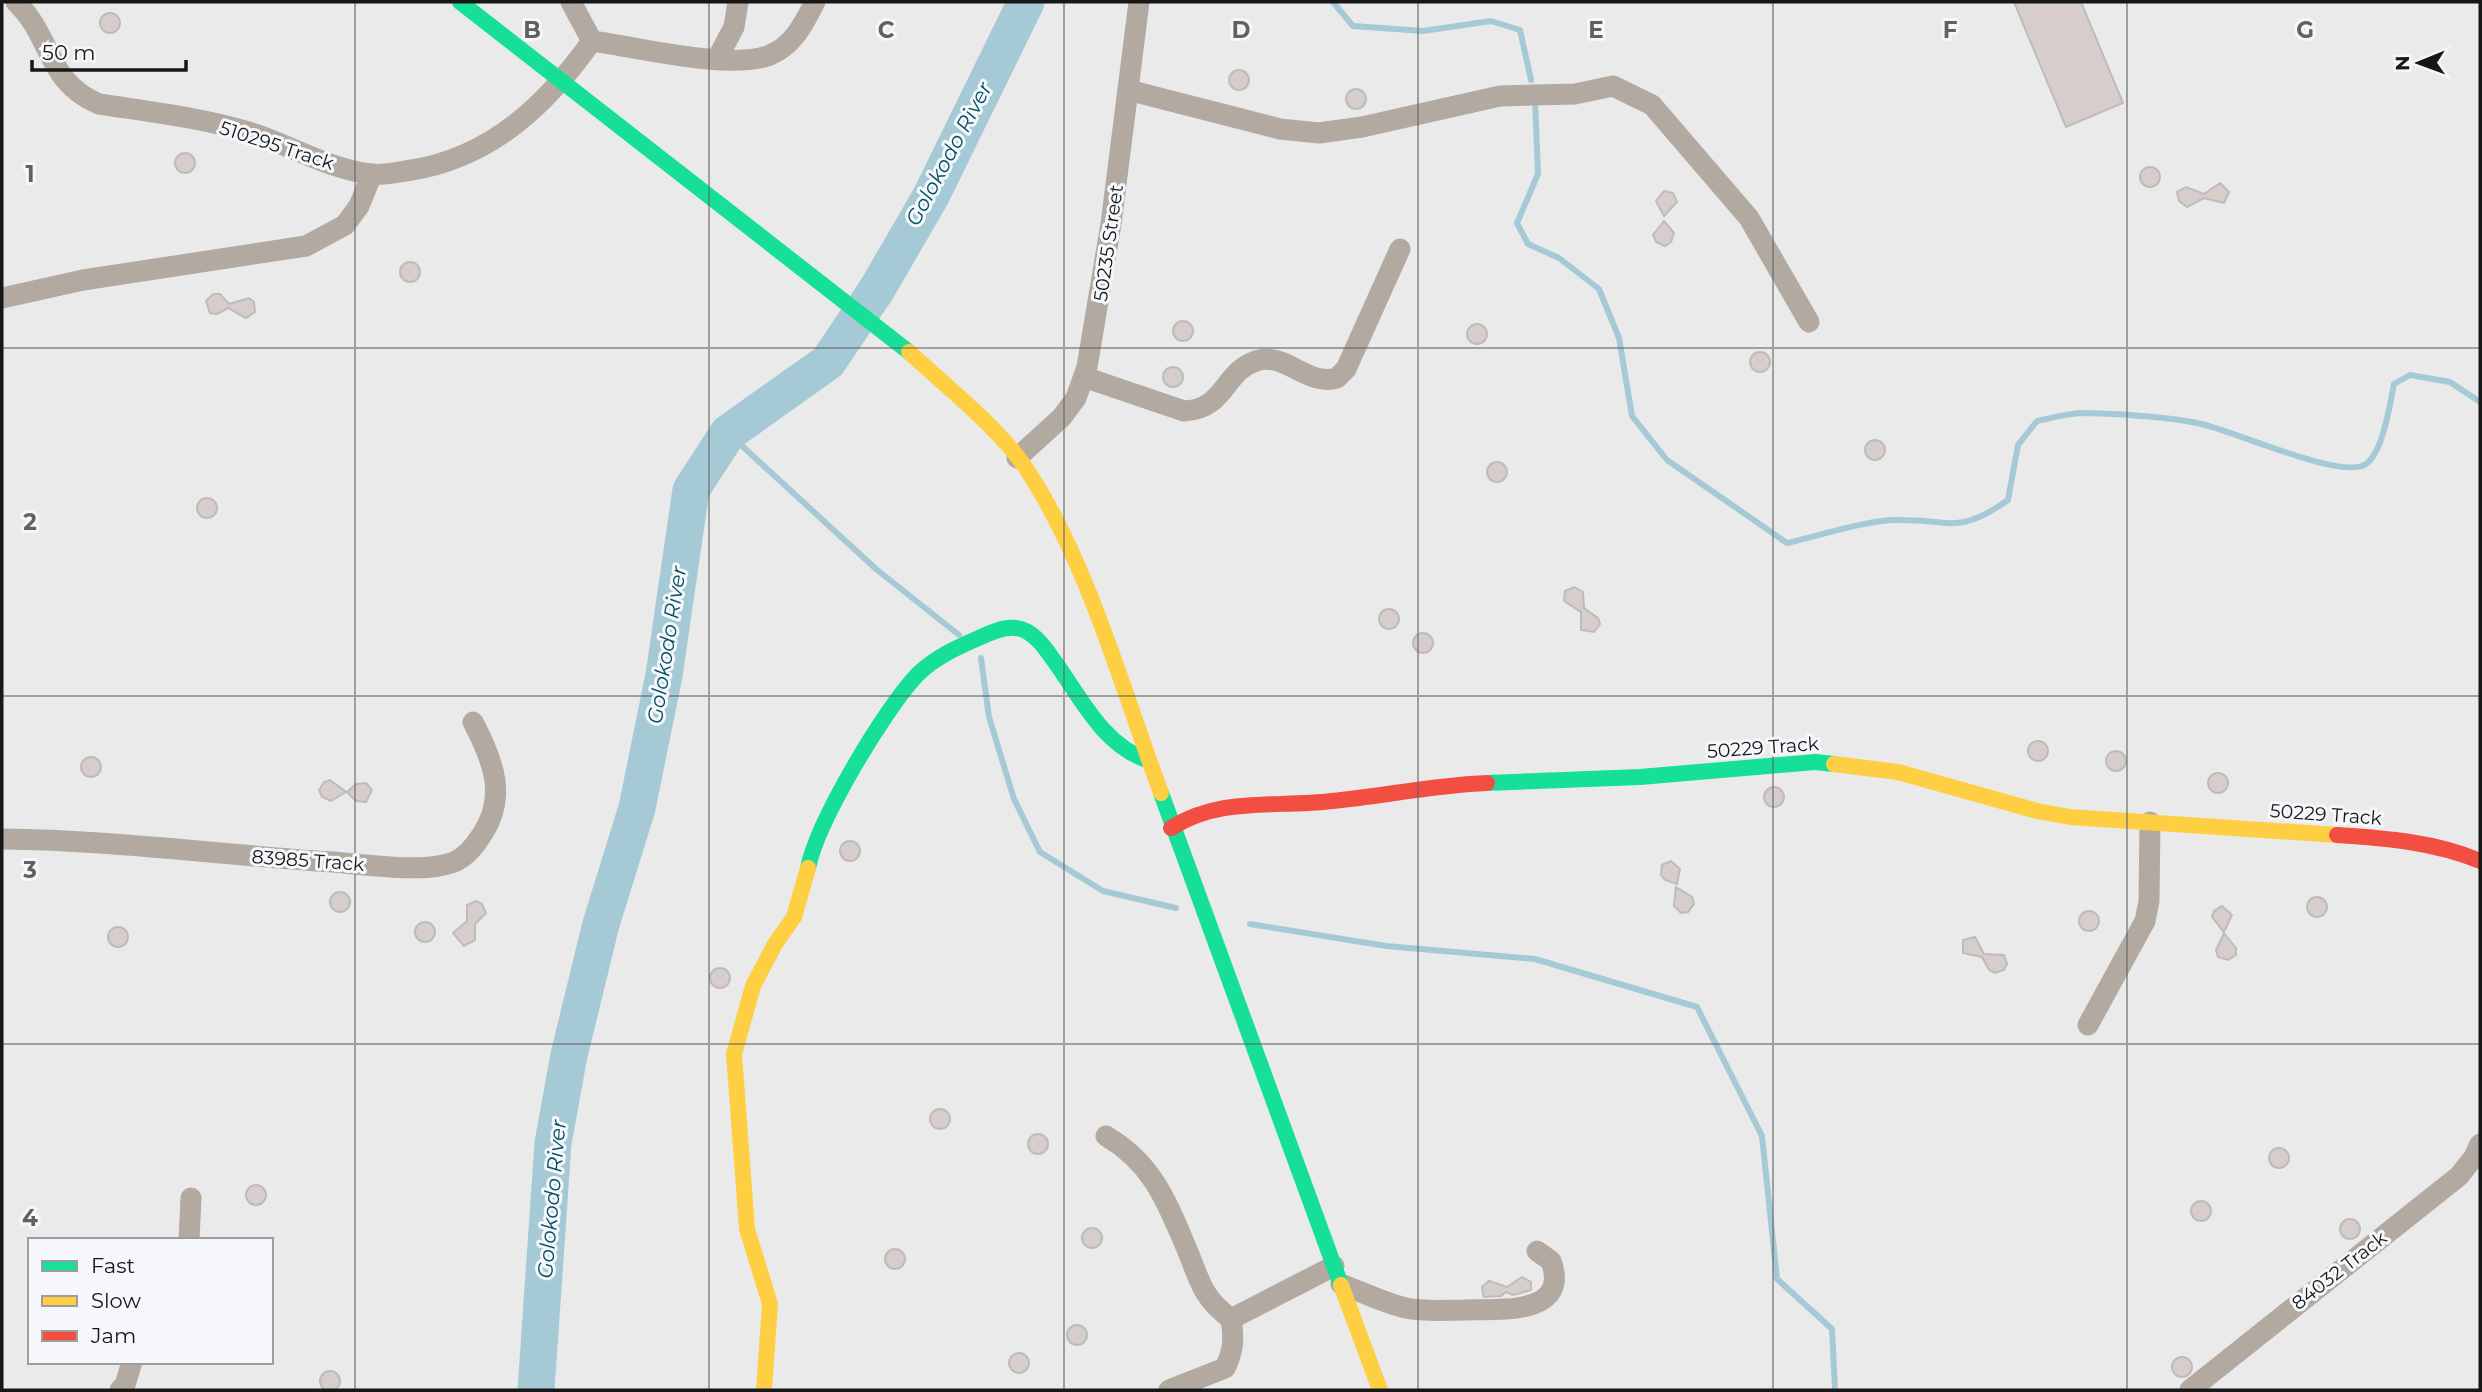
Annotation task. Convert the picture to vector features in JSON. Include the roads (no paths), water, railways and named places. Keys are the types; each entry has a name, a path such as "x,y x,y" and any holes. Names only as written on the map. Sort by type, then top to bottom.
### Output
{"street":[{"name":"510295 Track","path":"16,2 32,22 54,66 80,96 99,104 233,128 328,162 372,174 434,166 481,147 508,132 563,82 592,41"},
{"path":"460,2 907,351 962,400 1017,458 1049,508 1073,554 1171,828 1380,1390"},
{"path":"571,2 592,41 717,59 750,61 771,54 799,33 815,2"},
{"path":"717,59 734,27 738,2"},
{"name":"50235 Street","path":"1017,458 1062,417 1076,398 1084,377 1111,225 1139,2"},
{"path":"1128,90 1280,130 1319,134 1500,96 1575,94 1613,86 1652,105 1749,218 1809,322"},
{"path":"2,298 83,280 306,246 345,225 359,206 372,174"},
{"path":"1084,377 1184,411 1200,411 1213,404 1244,366 1258,360 1276,360 1315,380 1337,378 1346,369 1400,249"},
{"path":"764,1390 770,1335 770,1304 747,1229 734,1054 753,986 793,917 802,895 811,851 823,824 894,703 919,673 948,651 1003,627 1025,630 1044,647 1112,742 1129,754 1147,760"},
{"name":"83985 Track","path":"2,839 364,864 428,867 454,862 471,851 484,832 494,810 498,788 491,757 473,722"},
{"name":"50229 Track","path":"1171,828 1193,814 1251,804 1328,802 1480,783 1640,777 1815,762 1898,772 2037,811 2150,822 2396,839 2480,867"},
{"path":"2088,1026 2145,921 2149,901 2150,822"},
{"path":"1106,1136 1131,1150 1145,1167 1164,1197 1201,1289 1212,1305 1231,1319 1233,1354 1225,1368 1169,1390"},
{"name":"84032 Track","path":"2190,1390 2459,1176 2474,1157 2480,1144"},
{"path":"189,1238 191,1198"},
{"path":"1231,1319 1337,1275 1405,1308 1513,1309 1533,1306 1550,1294 1555,1283 1551,1261 1537,1251"},
{"path":"120,1390 125,1385 131,1364"}],"waterway":[{"name":"Golokodo River","path":"536,1390 553,1143 569,1055 601,924 637,808 664,675 691,490 728,433 828,362 877,289 931,196 1026,2"},
{"path":"1333,2 1353,26 1423,31 1491,21 1520,30 1531,80"},
{"path":"1535,99 1538,174 1517,223 1528,244 1559,258 1599,289 1619,338 1632,416 1667,460 1787,543 1882,521 1952,523 1976,518 2008,500 2018,445 2037,421 2059,416 2092,413 2197,423 2311,460 2334,466 2353,467 2366,464 2372,458 2385,427 2394,384 2410,375 2450,382 2480,402"},
{"path":"728,433 876,569 959,635"},
{"path":"981,658 989,717 1014,799 1040,852 1103,891 1176,908"},
{"path":"1250,924 1386,946 1535,959 1697,1007 1762,1136 1777,1279 1832,1329 1835,1390"}]}
